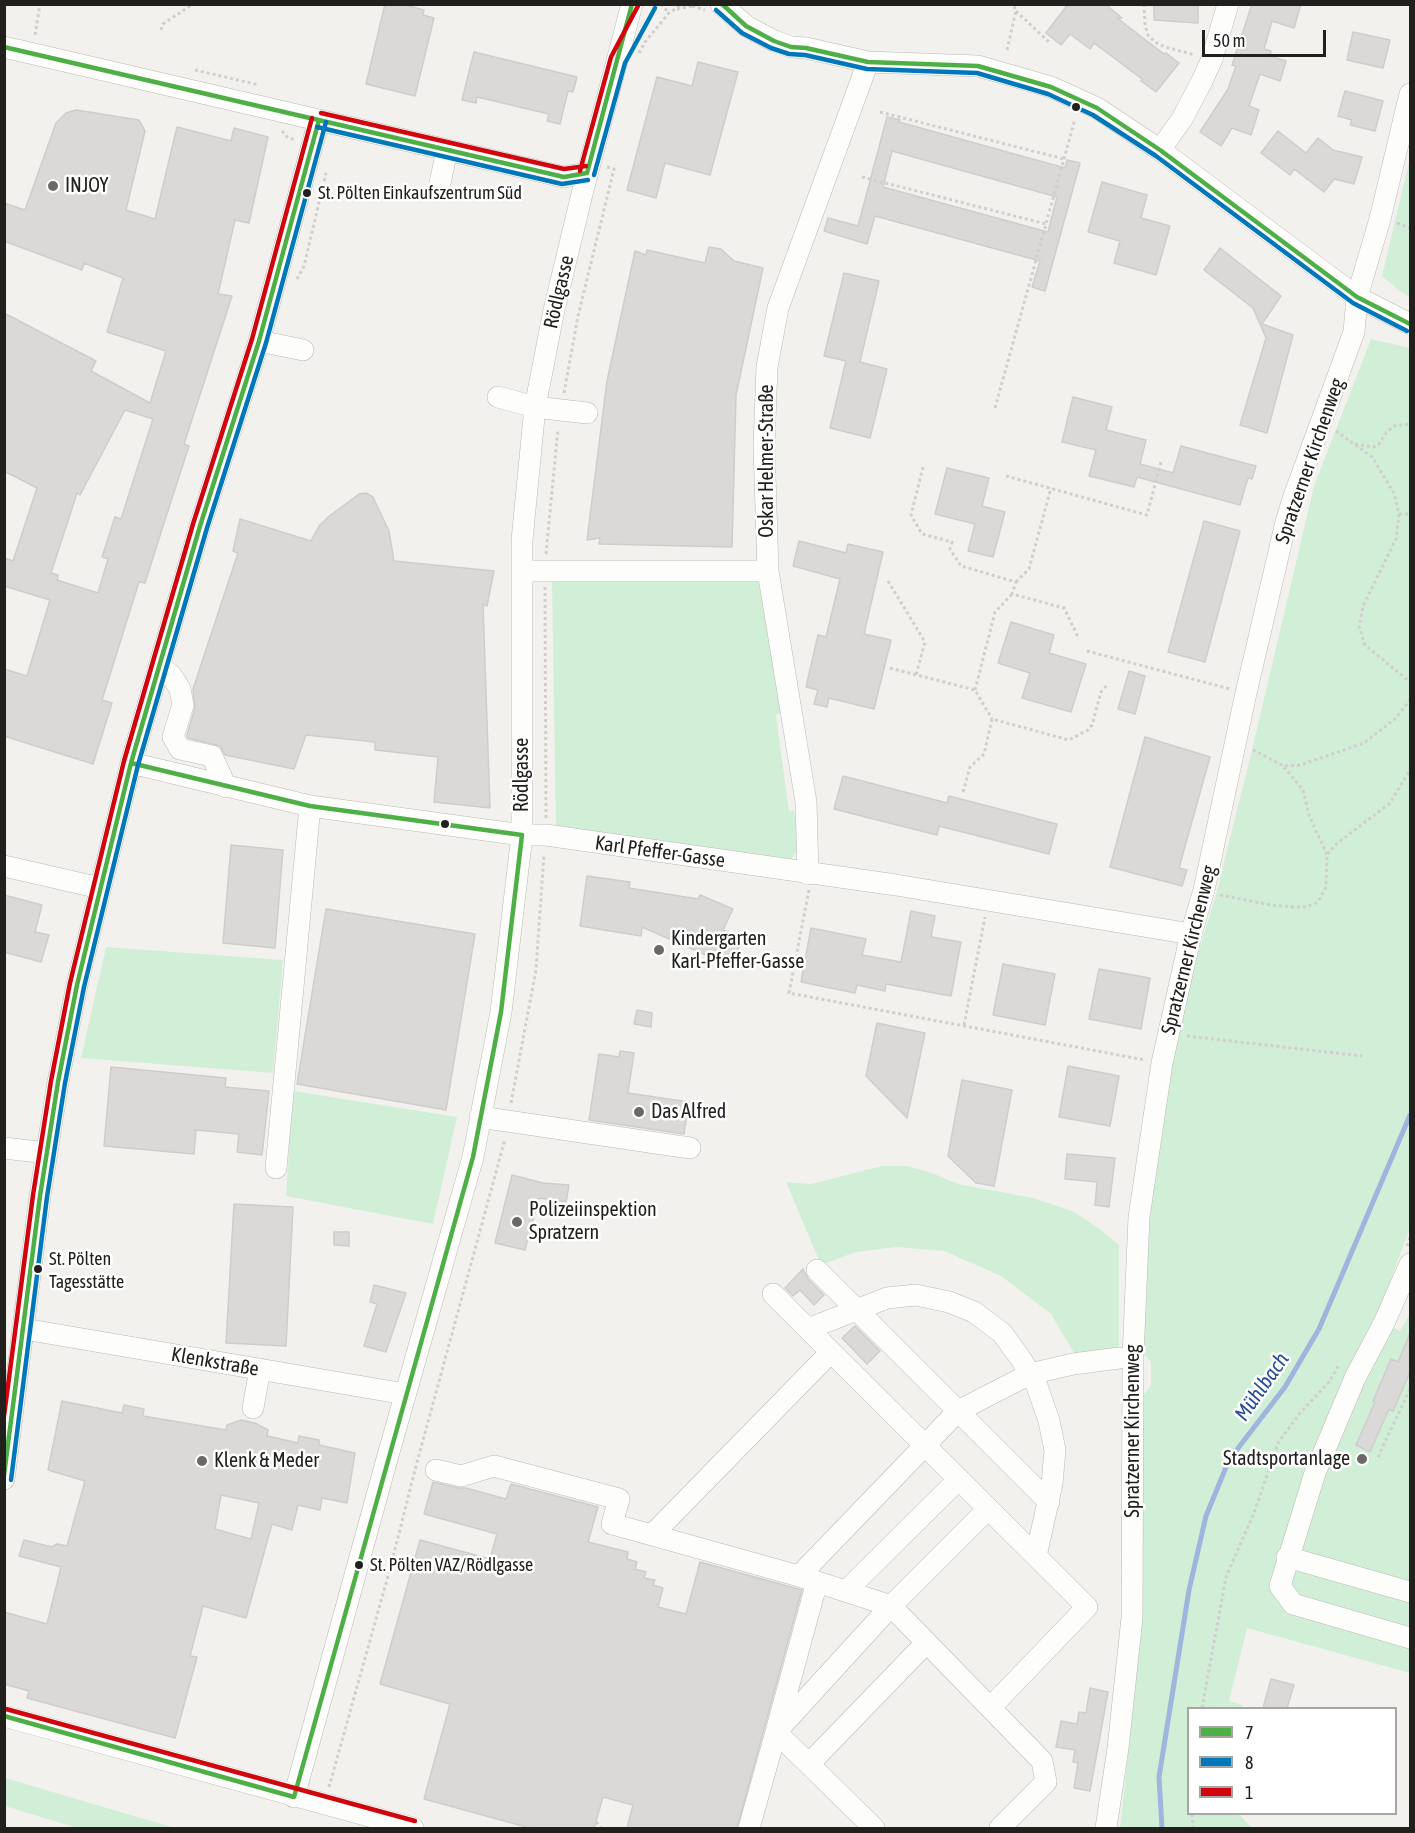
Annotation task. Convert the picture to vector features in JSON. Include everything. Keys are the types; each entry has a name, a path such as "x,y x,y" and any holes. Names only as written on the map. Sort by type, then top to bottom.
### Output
{"street":[{"name":"Rödlgasse","path":"626,61 632,4"},
{"name":"Rödlgasse","path":"294,1797 473,1157 501,1012 522,835 522,540 535,407 554,310 597,170 626,61 648,4"},
{"path":"721,4 746,26 791,47 806,48 868,62 978,66 1051,87 1081,100 1160,150 1358,297 1410,324"},
{"path":"742,4 806,48"},
{"path":"1160,150 1182,119 1212,59 1228,4"},
{"path":"4,47 564,177 597,170"},
{"name":"Oskar Helmer-Straße","path":"808,874 806,802 768,571 764,446 768,358 774,325 819,193 868,62"},
{"name":"Spratzerner Kirchenweg","path":"1106,1828 1118,1748 1132,1618 1133,1357 1139,1217 1162,1064 1191,934 1204,890 1246,693 1286,522 1354,332 1358,297 1380,219 1410,94"},
{"path":"4,1479 47,1152 77,985 131,763 259,341 319,120"},
{"path":"440,183 447,150"},
{"path":"259,341 303,350"},
{"path":"498,397 535,407 586,413"},
{"path":"522,571 768,571"},
{"path":"159,666 171,675 180,688 183,705 173,737 180,749 212,756 226,787"},
{"name":"Karl Pfeffer-Gasse","path":"131,763 310,806 522,835 546,835 988,900 1191,934"},
{"path":"276,1168 310,806"},
{"path":"4,866 100,888"},
{"path":"480,1117 690,1148"},
{"path":"4,1148 47,1152"},
{"path":"1409,1255 1384,1323 1355,1378 1315,1473 1287,1557 1280,1586 1293,1604 1410,1638"},
{"path":"817,1270 1048,1502"},
{"path":"773,1294 1087,1607 990,1708"},
{"path":"808,1329 887,1298 916,1295 949,1302 974,1312 1002,1333 1037,1386 1049,1421 1054,1450 1052,1484 1035,1556"},
{"name":"Klenkstraße","path":"24,1329 405,1394"},
{"path":"652,1535 831,1352"},
{"path":"749,1828 776,1732 808,1579 924,1444 957,1411 1030,1374 1073,1364 1119,1358"},
{"path":"253,1407 260,1369"},
{"path":"436,1470 461,1476 494,1466 619,1499 612,1524 808,1579 891,1606 1042,1761 1046,1782 1000,1828"},
{"path":"846,1591 959,1479"},
{"path":"776,1732 891,1606 988,1509"},
{"path":"1287,1557 1410,1592"},
{"path":"809,1764 927,1642"},
{"path":"4,1716 413,1828"},
{"path":"776,1732 873,1828"}],"path":[{"path":"31,52 40,4"},
{"path":"161,30 163,24 193,4"},
{"path":"661,4 669,13"},
{"path":"675,10 682,4"},
{"path":"626,61 669,13 701,4"},
{"path":"1013,4 1016,11 1050,43"},
{"path":"1144,4 1145,25 1148,35 1155,42 1165,47 1212,59"},
{"path":"1006,50 1016,11"},
{"path":"995,408 1081,100"},
{"path":"880,112 1064,159"},
{"path":"597,170 609,156"},
{"path":"862,177 1046,224"},
{"path":"1406,225 1410,220"},
{"path":"1322,423 1344,435 1372,457 1394,493 1399,514 1396,539 1363,606 1359,626 1365,645 1410,682"},
{"path":"1353,444 1374,447 1394,426 1410,424"},
{"path":"1006,476 1147,515 1161,462"},
{"path":"923,467 911,515 922,534 952,542 950,549 961,566 1016,582"},
{"path":"963,792 970,767 984,754 992,719 975,690 995,612 1012,594 1016,582 1029,569 1051,488"},
{"path":"1399,514 1410,513"},
{"path":"888,581 925,642 916,675"},
{"path":"1012,594 1064,608 1079,639"},
{"path":"1087,651 1246,693"},
{"path":"890,668 975,690"},
{"path":"992,719 1069,740 1088,730 1092,725 1102,689 1108,684"},
{"path":"1284,766 1300,765 1364,743 1396,718 1410,700"},
{"path":"1204,890 1270,905 1293,907 1312,905 1322,897 1326,887 1327,855 1309,814 1303,790 1284,766 1236,740"},
{"path":"1327,855 1335,845 1390,803 1410,770"},
{"path":"808,874 810,883 789,993 1162,1064"},
{"path":"964,1026 988,900"},
{"path":"1168,1034 1362,1056"},
{"path":"1409,1255 1410,1237"},
{"path":"1202,1707 1226,1577 1254,1513 1278,1443 1300,1413 1329,1382 1341,1362"},
{"path":"1378,1457 1410,1389"},
{"path":"596,1822 601,1828"}],"green space":[{"path":"1410,158 1410,297 1382,276"},
{"path":"1371,339 1410,348 1410,1228 1376,1319 1400,1331 1410,1313 1410,1673 1247,1628 1229,1701 1242,1705 1242,1707 1187,1707 1187,1815 1240,1815 1252,1828 1120,1828 1142,1625 1141,1398 1151,1386 1151,1362 1140,1350 1144,1260 1167,1079 1184,999 1217,891 1252,750 1314,486"},
{"path":"552,582 764,582 781,712 776,715 789,812 794,810 799,847 790,862 556,829"},
{"path":"106,947 283,960 273,1073 81,1058"},
{"path":"293,1091 457,1117 433,1224 286,1196"},
{"path":"882,1166 907,1166 958,1184 1033,1198 1072,1211 1101,1230 1119,1245 1119,1351 1076,1356 1051,1314 1001,1276 944,1251 896,1247 856,1252 821,1265 786,1182 811,1184"},
{"path":"4,1778 175,1828 77,1828 5,1806"}],"building":[{"path":"385,4 401,4 424,10 423,15 434,18 415,96 366,84"},
{"path":"1068,4 1105,4 1122,18 1117,18 1179,63 1156,92 1094,43 1090,49 1070,34 1061,45 1046,33"},
{"path":"1198,4 1198,23 1154,20 1154,5"},
{"path":"1252,4 1301,4 1294,28 1272,21 1264,49 1271,51 1270,56 1286,61 1280,81 1260,74 1249,106 1259,110 1251,135 1232,128 1221,146 1200,132 1228,89 1236,66 1232,65"},
{"path":"1353,32 1390,40 1383,68 1347,60"},
{"path":"474,52 577,77 573,92 568,91 560,124 547,121 549,114 477,97 476,103 462,100"},
{"path":"698,62 738,72 710,175 665,163 656,198 627,190 657,77 692,86"},
{"path":"1345,91 1383,101 1375,131 1350,125 1352,120 1338,116"},
{"path":"76,110 139,120 145,131 126,210 155,219 177,127 231,141 234,128 268,137 249,223 235,220 218,294 232,296 184,444 189,446 145,583 139,582 102,700 112,703 93,764 4,736 4,669 27,676 50,600 4,586 4,558 13,561 37,488 4,471 4,313 96,361 91,371 150,403 166,351 107,332 123,278 84,263 82,270 4,241 4,203 25,210 56,123 66,113","holes":["125,410 153,419 121,519 115,517 102,557 108,559 98,593 57,580 58,575 51,573 77,493 80,495"]},
{"path":"887,117 1065,168 1067,160 1080,163 1045,291 1032,287 1040,261 875,216 867,244 824,231 828,218 858,226","holes":["892,151 1057,197 1048,232 883,187"]},
{"path":"1278,131 1306,153 1318,138 1333,150 1362,157 1354,184 1334,179 1324,192 1294,169 1290,175 1261,153"},
{"path":"1102,182 1147,195 1141,218 1170,226 1156,275 1114,263 1120,241 1088,232"},
{"path":"709,247 721,249 734,261 763,268 736,395 732,547 599,544 600,538 587,540 607,381 635,251 646,255 647,250 705,263"},
{"path":"1220,248 1281,296 1262,324 1293,335 1267,433 1240,425 1266,338 1253,308 1204,270"},
{"path":"844,273 879,281 860,362 887,369 870,438 830,428 846,361 824,356"},
{"path":"1073,397 1112,407 1106,430 1146,440 1140,464 1173,473 1181,446 1256,466 1252,479 1248,478 1240,505 1137,477 1134,487 1089,476 1096,450 1062,442"},
{"path":"947,468 989,478 982,506 1005,512 993,557 968,551 975,524 935,514"},
{"path":"366,493 373,497 389,531 394,561 494,571 487,606 483,604 490,808 434,802 438,757 375,750 375,742 306,735 294,769 225,755 220,746 188,738 195,708 193,689 238,553 233,551 240,519 311,541 319,526 328,517 359,494"},
{"path":"1204,521 1240,531 1205,662 1168,652"},
{"path":"799,541 846,553 848,544 883,552 864,634 891,640 874,709 829,698 827,707 814,704 818,690 806,687 818,635 826,637 840,579 793,566"},
{"path":"1011,622 1054,635 1049,653 1086,664 1071,712 1022,698 1030,673 998,663"},
{"path":"1129,671 1145,676 1135,714 1118,709"},
{"path":"1145,737 1210,757 1179,868 1187,870 1182,886 1110,867"},
{"path":"843,776 947,803 949,796 1057,824 1049,854 939,826 937,835 834,809"},
{"path":"231,845 283,850 275,948 223,943"},
{"path":"587,876 630,882 629,888 698,899 700,895 733,909 723,930 743,939 731,966 642,927 641,936 580,926"},
{"path":"4,895 42,905 35,932 49,935 41,962 4,952"},
{"path":"326,909 475,934 446,1110 297,1084"},
{"path":"911,911 935,916 931,937 961,942 951,996 886,984 885,991 857,985 855,993 801,982 811,928 866,939 862,955 901,962"},
{"path":"1003,964 1055,974 1045,1025 993,1015"},
{"path":"1099,969 1150,978 1141,1029 1089,1019"},
{"path":"637,1010 652,1013 651,1027 634,1024"},
{"path":"877,1023 925,1033 907,1118 866,1076"},
{"name":"Das Alfred","path":"620,1051 634,1053 628,1093 689,1102 684,1134 589,1120 599,1054 619,1057"},
{"path":"1068,1066 1119,1076 1110,1126 1059,1117"},
{"path":"111,1067 226,1078 225,1087 269,1091 262,1155 237,1152 239,1134 196,1130 194,1154 104,1146"},
{"path":"962,1080 1012,1090 994,1186 976,1183 948,1156"},
{"path":"1067,1154 1115,1158 1109,1207 1095,1205 1097,1182 1065,1179"},
{"name":"Polizeiinspektion Spratzern","path":"512,1175 543,1183 569,1185 566,1202 539,1198 525,1250 495,1243"},
{"path":"234,1204 293,1207 286,1346 226,1343"},
{"path":"334,1232 349,1232 349,1246 334,1245"},
{"path":"803,1269 808,1279 824,1295 814,1305 800,1290 793,1296 785,1288"},
{"path":"374,1285 406,1293 386,1352 364,1346 377,1304 370,1302"},
{"path":"855,1326 880,1351 867,1364 842,1338"},
{"path":"1410,1333 1410,1372 1393,1411 1389,1409 1370,1452 1356,1445 1391,1359 1398,1362"},
{"path":"62,1401 122,1413 124,1405 144,1409 143,1416 226,1430 227,1425 241,1420 255,1423 268,1430 267,1436 298,1443 299,1436 319,1440 319,1445 355,1453 347,1503 322,1498 320,1510 298,1505 292,1530 272,1524 246,1618 203,1606 190,1656 197,1657 175,1738 27,1698 29,1691 4,1684 4,1612 47,1624 61,1567 19,1556 24,1540 52,1547 57,1544 67,1546 85,1481 48,1470","holes":["221,1495 259,1503 251,1539 215,1529"]},
{"path":"433,1482 506,1499 511,1484 598,1507 588,1542 628,1552 627,1559 637,1562 635,1569 646,1572 644,1578 655,1580 653,1585 663,1588 658,1607 686,1614 700,1562 802,1590 737,1828 627,1828 633,1805 603,1797 594,1828 530,1828 424,1799 450,1704 380,1684 420,1540 490,1559 497,1534 424,1514"},
{"path":"1271,1679 1294,1685 1287,1707 1263,1707"},
{"path":"1090,1688 1108,1692 1090,1791 1074,1788 1078,1763 1073,1762 1075,1750 1056,1747 1061,1721 1077,1724 1079,1712 1086,1713"}],"waterway":[{"name":"Mühlbach","path":"1162,1828 1159,1777 1189,1590 1206,1516 1229,1460 1285,1387 1319,1329 1410,1115"}],"transit line":[{"name":"7","path":"587,173 632,4"},
{"name":"1","path":"580,171 611,57 639,4"},
{"name":"7","path":"722,4 746,26 791,47 806,48 868,62 978,66 1051,87 1097,108 1160,150 1357,297 1410,324"},
{"name":"8","path":"594,175 625,63 655,8"},
{"name":"8","path":"716,10 742,33 771,48 789,54 805,55 867,69 977,73 1048,94 1093,115 1156,156 1353,303 1407,331"},
{"name":"7","path":"4,47 564,177 587,173"},
{"name":"1","path":"321,113 564,169 586,166"},
{"name":"1","path":"4,1416 33,1195 51,1081 70,983 124,761 193,524 252,339 312,118"},
{"name":"7","path":"4,1475 40,1196 58,1082 77,985 131,763 200,526 259,341 319,120"},
{"name":"8","path":"11,1480 47,1197 65,1083 84,987 138,765 207,528 266,343 326,122"},
{"name":"8","path":"317,127 562,184 588,180"},
{"name":"7","path":"131,763 310,806 522,835"},
{"name":"7","path":"294,1797 473,1157 501,1012 522,835"},
{"name":"1","path":"6,1709 415,1821"},
{"name":"7","path":"4,1716 294,1797"}],"place":[{"name":"INJOY","path":"53,186"},
{"name":"St. Pölten Einkaufszentrum Süd","path":"307,193"},
{"name":"Kindergarten Karl-Pfeffer-Gasse","path":"659,950"},
{"name":"Das Alfred","path":"639,1112"},
{"name":"Polizeiinspektion Spratzern","path":"517,1222"},
{"name":"St. Pölten Tagesstätte","path":"38,1269"},
{"name":"Stadtsportanlage","path":"1362,1459"},
{"name":"Klenk & Meder","path":"202,1461"},
{"name":"St. Pölten VAZ/Rödlgasse","path":"359,1565"}]}
